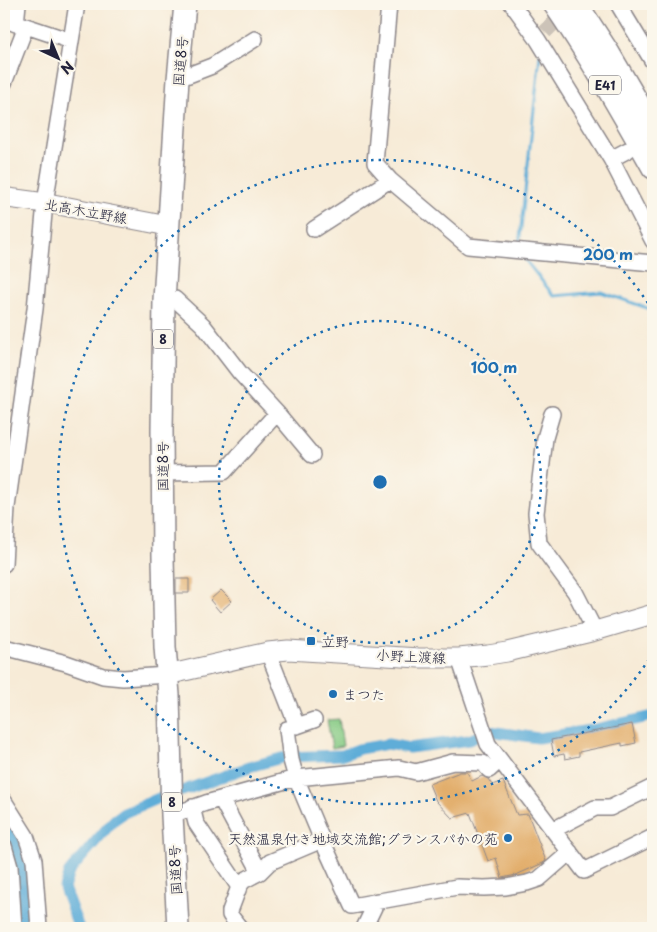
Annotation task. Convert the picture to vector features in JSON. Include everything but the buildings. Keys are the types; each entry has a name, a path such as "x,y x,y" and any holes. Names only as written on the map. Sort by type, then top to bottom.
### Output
{"highway":[{"name":"国道8号","path":"178,928 167,675 162,473 164,300 178,79 185,4"},
{"name":"E41","path":"554,4 591,60 653,168"},
{"name":"E41","path":"577,4 609,53 653,128"}],"main road":[{"name":"北高木立野線","path":"4,196 168,226"},
{"name":"小野上渡線","path":"167,675 268,652 288,650 419,658 460,658 488,655 595,631 653,614"}],"street":[{"path":"4,83 18,4"},
{"path":"4,564 9,455 35,309 45,203 77,4"},
{"path":"389,4 375,163 390,180 468,246 653,263"},
{"path":"512,4 542,36 611,159 653,241"},
{"path":"618,4 653,62"},
{"path":"15,23 71,41"},
{"path":"178,79 212,66 255,39"},
{"path":"611,159 628,150"},
{"path":"314,229 390,180"},
{"path":"164,300 175,299 203,325 240,374 277,413 312,455"},
{"path":"162,473 224,472 277,413"},
{"path":"552,414 545,438 536,513 539,543 575,592 595,631"},
{"path":"4,647 66,662 103,676 123,678 167,675"},
{"path":"268,652 292,727 290,758 296,778 322,840 363,928"},
{"path":"460,658 488,744 584,870 653,837"},
{"path":"292,727 314,720"},
{"path":"172,815 221,798 296,778 399,768 416,772 453,762 483,763 489,770 500,760"},
{"path":"553,830 595,808 610,808 653,787"},
{"path":"221,798 260,872"},
{"path":"4,801 26,836 34,860 39,928"},
{"path":"192,807 200,829 239,887"},
{"path":"240,928 230,915 230,911 243,881 260,872 270,862 322,840"},
{"path":"4,846 10,866 14,928"},
{"path":"352,906 458,886 484,888 506,887 527,883 539,880 570,852"},
{"path":"363,928 377,901"}],"green space":[{"path":"339,719 343,746 332,748 327,720"}],"waterway":[{"path":"519,246 540,55"},
{"path":"522,256 554,296 601,292 653,310"},
{"path":"182,791 249,767 285,757 343,755 359,749 388,744 409,748 469,740 490,731 538,738 591,730 653,716"},
{"path":"79,928 64,888 69,872 114,820 124,813 161,797"},
{"path":"4,831 11,843 19,874 20,917"}],"tunnel":[{"path":"545,32 567,10"}],"place":[{"name":"立野","path":"311,641"},
{"name":"まつた","path":"333,694"},
{"name":"天然温泉付き地域交流館;グランスパかの苑","path":"508,838"}]}
